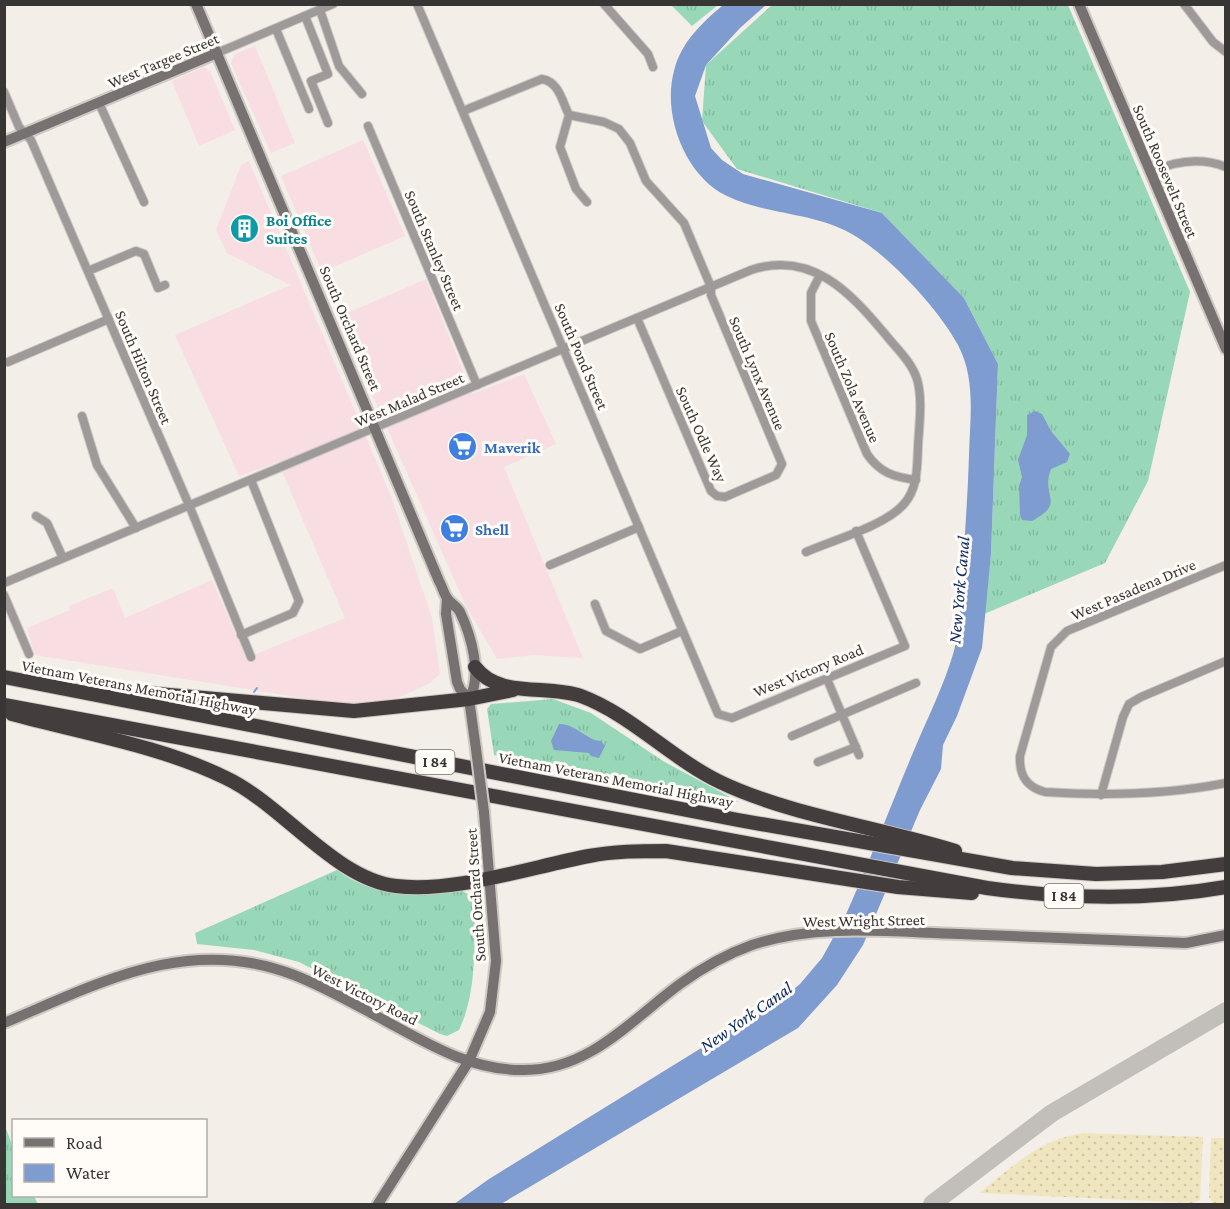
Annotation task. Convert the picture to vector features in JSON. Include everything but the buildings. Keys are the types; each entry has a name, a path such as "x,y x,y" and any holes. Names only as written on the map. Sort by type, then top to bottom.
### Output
{"highway":[{"path":"475,668 488,680 520,689"},
{"name":"Vietnam Veterans Memorial Highway","path":"4,677 286,734 867,842 915,845"},
{"path":"29,682 354,711 469,699 520,689 550,689 580,696 606,708 701,771 741,792 873,828 915,845"},
{"name":"I 84","path":"4,705 1009,891 1080,897 1149,896 1226,887"},
{"path":"4,712 205,768 228,779 270,805 342,865 380,883 413,887 490,877 591,856 627,851 666,851 898,887 990,895 1080,897"},
{"name":"I 84","path":"915,845 1012,868 1116,874 1226,864"}],"main road":[{"name":"South Orchard Street","path":"196,4 447,598 459,610 475,668 475,688 469,699"},
{"name":"South Roosevelt Street","path":"1079,4 1226,350"},
{"name":"West Targee Street","path":"4,142 217,54"},
{"name":"South Orchard Street","path":"378,1204 469,1061 490,1012 496,961 484,812 476,749 469,699 460,689 458,682 446,614 447,598"},
{"name":"West Wright Street","path":"469,1061 496,1070 546,1069 566,1064 600,1047 681,983 728,955 779,939 833,932 871,931 1186,943 1226,935"},
{"name":"West Victory Road","path":"4,1023 124,973 183,960 229,960 290,974 328,990 436,1048 469,1061"}],"street":[{"name":"West Targee Street","path":"217,54 333,4"},
{"name":"South Pond Street","path":"417,4 715,710 721,716"},
{"path":"604,4 648,54 653,67"},
{"path":"1184,4 1213,42 1226,52"},
{"path":"320,10 339,66 362,94"},
{"path":"305,16 328,74 311,81 328,123"},
{"path":"276,28 309,109"},
{"path":"463,111 542,79 548,80 556,87 569,115 560,147 576,189 587,202"},
{"name":"South Hilton Street","path":"4,92 24,134 31,140 189,506 251,657"},
{"path":"99,103 144,202"},
{"name":"South Lynx Avenue","path":"569,115 604,122 619,129 630,143 646,181 684,223 711,287 711,295 782,464 781,470"},
{"name":"South Stanley Street","path":"368,126 477,385"},
{"path":"1151,172 1185,161 1226,167"},
{"path":"88,271 136,250 144,254 158,288 165,285"},
{"name":"West Malad Street","path":"4,583 765,265 780,265 820,274"},
{"path":"806,552 897,511 906,502 916,480 920,397 914,372 855,298 820,274"},
{"name":"South Zola Avenue","path":"820,274 811,293 811,321 867,454 881,471 893,477 916,480"},
{"name":"South Odle Way","path":"637,318 711,491 717,496 724,497 776,476 781,470"},
{"path":"8,362 109,319"},
{"path":"82,416 97,465 136,528"},
{"path":"241,635 293,613 299,606 299,597 251,480"},
{"path":"36,516 47,523 63,558"},
{"path":"550,565 639,527"},
{"name":"West Victory Road","path":"721,716 732,718 906,646 856,531"},
{"name":"West Pasadena Drive","path":"1101,795 1045,792 1034,789 1024,779 1019,768 1020,756 1047,657 1057,639 1067,631 1226,565"},
{"path":"4,595 29,654"},
{"path":"595,604 606,632 640,649 682,632"},
{"path":"1226,661 1141,697 1130,705 1123,717 1101,795 1188,790 1226,783"},
{"path":"818,762 857,751 827,679"},
{"path":"792,736 916,682"}],"shaded area":[{"path":"255,46 295,143 271,153 231,63 235,54"},
{"path":"204,67 210,71 235,130 199,146 172,81"},
{"path":"363,140 405,236 322,272 281,176"},
{"path":"249,161 391,496 432,618 440,674 430,683 398,698 346,705 35,655 27,628 70,610 69,606 113,588 125,618 212,580 246,658 345,618 278,462 239,476 175,335 290,285 227,253 216,230 241,165"},
{"path":"426,279 472,394 524,374 556,444 504,467 583,658 535,655 497,659 465,604 338,317"}],"green space":[{"path":"671,5 718,5 692,26"},
{"path":"772,5 1068,5 1190,292 1148,481 1105,563 984,614 991,554 998,364 964,298 882,213 737,169 702,121 706,65"},
{"path":"553,699 591,713 663,761 739,802 494,755 487,709 491,704"},
{"path":"337,870 366,886 397,893 430,894 462,891 468,894 468,900 472,900 475,908 472,986 459,1030 447,1036 440,1034 299,962 254,950 197,944 195,933"},
{"path":"5,1126 12,1144 12,1197 34,1197 38,1204 5,1204"}],"sand":[{"path":"1084,1133 1203,1137 1200,1200 1193,1203 979,1193 1040,1148 1068,1136"},
{"path":"1211,1138 1225,1138 1225,1204 1212,1203 1209,1197"}],"water":[{"path":"723,5 766,5 740,28 706,65 695,96 711,148 722,160 743,174 882,213 964,298 998,364 991,554 982,648 957,716 943,745 941,769 920,810 863,945 837,985 798,1028 501,1204 454,1204 489,1179 784,997 800,984 822,958 832,940 837,923 843,921 940,690 954,651 961,598 971,413 970,385 964,358 949,330 925,299 895,267 864,242 835,226 757,207 727,196 712,187 699,174 680,142 674,125 671,88 677,61 687,42 700,26"},
{"path":"1035,411 1042,414 1051,431 1070,454 1067,462 1051,469 1048,478 1050,504 1048,509 1032,521 1022,520 1020,515 1019,486 1022,477 1018,460 1027,435 1027,415"},
{"path":"559,724 601,741 605,746 599,758 589,753 554,750 551,741"}],"waterway":[{"path":"254,692 257,688"}],"taxiway":[{"path":"932,1204 1052,1113 1226,1011"}],"place":[{"name":"Boi Office Suites","path":"245,229"},
{"name":"Maverik","path":"463,447"},
{"name":"Shell","path":"454,529"}],"water label":[{"name":"New York Canal","path":"959,590"},
{"name":"New York Canal","path":"746,1017"}]}
